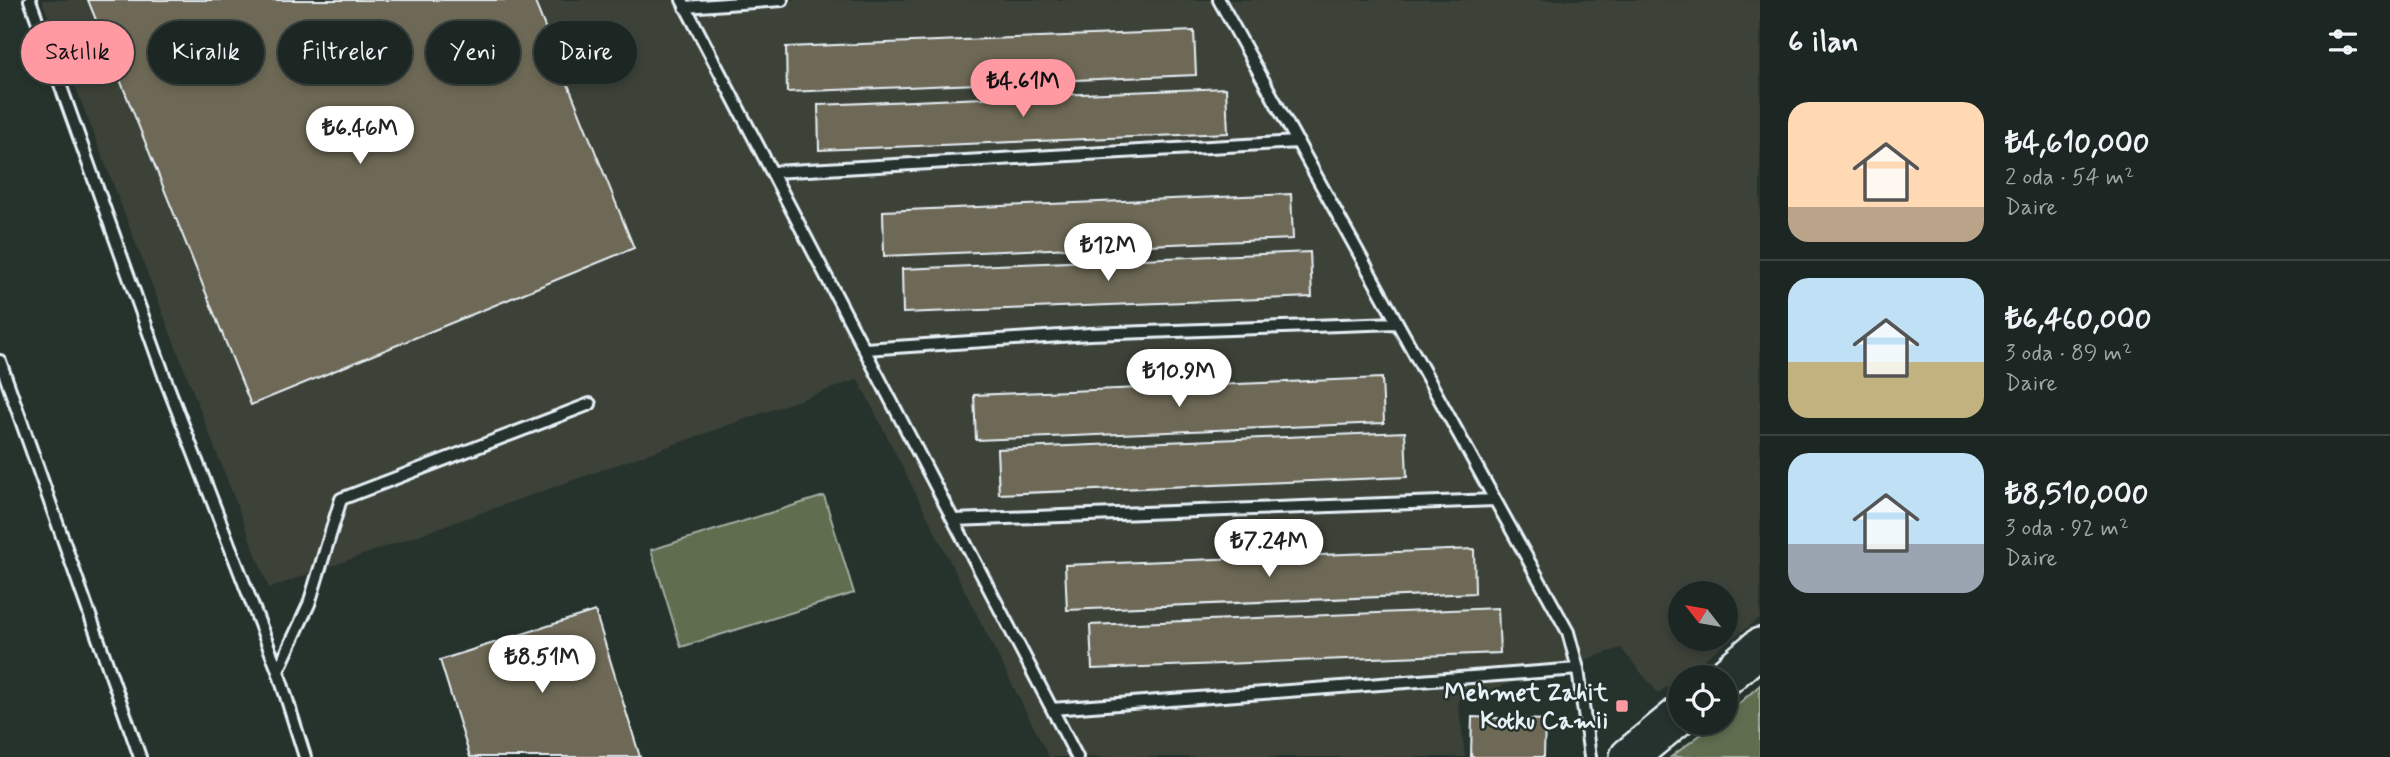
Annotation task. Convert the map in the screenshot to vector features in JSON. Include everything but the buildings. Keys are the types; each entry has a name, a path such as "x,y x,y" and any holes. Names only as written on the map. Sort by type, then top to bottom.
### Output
{"main road":[{"path":"1738,666 1760,647"},
{"path":"1629,757 1668,725"}],"lane":[{"path":"30,0 166,381 278,671 305,757"},
{"path":"782,0 683,4 1077,757"},
{"path":"1219,0 1568,632 1577,669 1590,757"},
{"path":"773,172 1298,142"},
{"path":"865,349 1090,334 1397,323"},
{"path":"0,361 140,757"},
{"path":"278,671 309,604 341,499 590,404"},
{"path":"954,520 1495,500"},
{"path":"1052,709 1577,669"}],"shaded area":[{"path":"42,0 1760,0 1760,618 1738,634 1738,581 1668,581 1668,651 1715,651 1696,665 1668,665 1668,686 1658,693 1621,648 1458,700 1465,757 1049,757 858,379 269,588 74,84 134,84 134,21 50,21"}],"green space":[{"path":"824,496 854,593 681,647 651,550"},
{"path":"1760,685 1760,757 1671,757 1700,735 1738,735 1738,704"}],"place":[{"name":"Mehmet Zahit Kotku Camii","path":"1622,706"}]}
